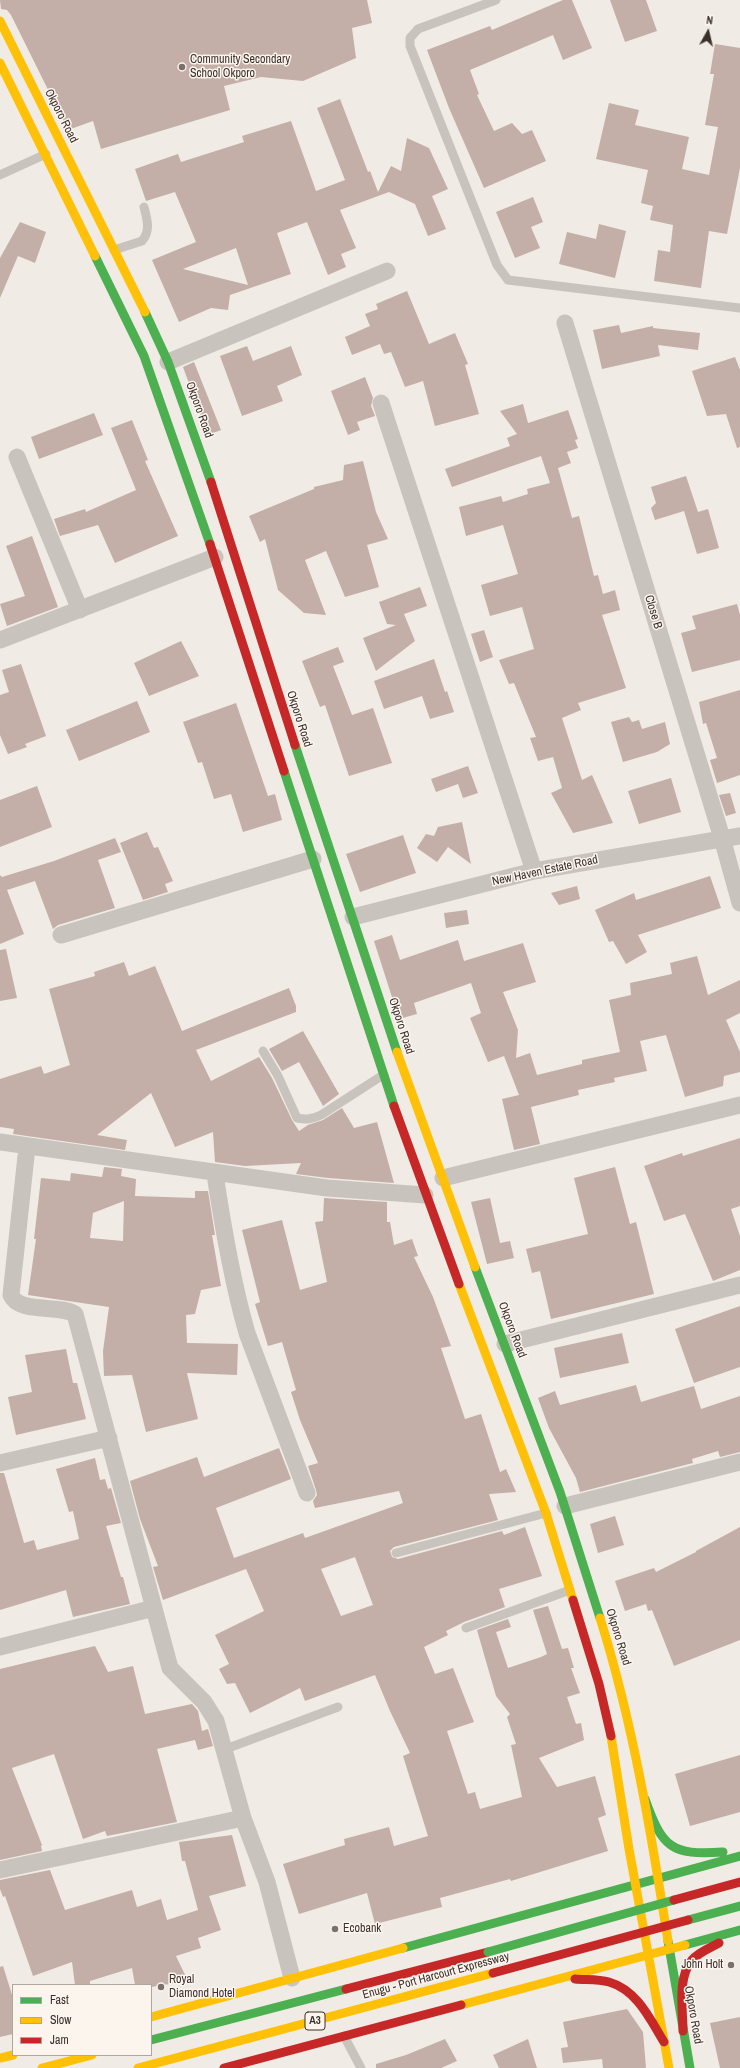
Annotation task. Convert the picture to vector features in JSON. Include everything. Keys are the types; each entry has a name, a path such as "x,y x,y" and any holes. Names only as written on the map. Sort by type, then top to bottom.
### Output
{"main road":[{"name":"Okporo Road","path":"0,21 140,300 168,362 198,442 292,735 397,1053 442,1178 565,1506 617,1677 645,1799 690,2068"},
{"path":"0,63 144,356 215,557 383,1075 424,1195 546,1513 599,1684 610,1732 635,1884 669,2068"},
{"path":"645,1799 655,1828 668,1845 682,1852 712,1853 740,1850"},
{"path":"152,2017 740,1856"},
{"name":"Enugu - Port Harcourt Expressway","path":"152,2040 488,1952 740,1882"},
{"name":"Enugu - Port Harcourt Expressway","path":"138,2068 740,1906"},
{"path":"224,2068 740,1930"},
{"path":"683,2031 684,1980 686,1969 693,1959 702,1952 740,1933"},
{"path":"562,1978 601,1981 615,1984 628,1991 639,2004 664,2042"},
{"path":"0,2058 12,2055"},
{"path":"42,2068 88,2056"}],"street":[{"path":"168,362 388,271"},
{"name":"Close B","path":"565,322 722,838 740,903"},
{"path":"381,403 534,871"},
{"path":"17,457 80,610"},
{"path":"0,640 215,557"},
{"name":"New Haven Estate Road","path":"353,917 534,871 740,836"},
{"path":"61,935 314,859"},
{"path":"442,1178 740,1105"},
{"path":"0,1142 215,1174 327,1188 424,1195"},
{"path":"27,1146 11,1295 14,1300 22,1306 68,1310 74,1314 109,1438 170,1668 204,1702 216,1721 243,1818 267,1882 292,1978"},
{"path":"215,1174 226,1245 240,1307 248,1333 307,1493"},
{"path":"505,1344 740,1285"},
{"path":"0,1463 109,1438"},
{"path":"565,1506 740,1462"},
{"path":"0,1647 154,1608"},
{"path":"0,1870 243,1818"}],"lane":[{"path":"496,0 418,29 410,38 410,46 496,265 508,280 740,308"},
{"path":"0,175 46,154"},
{"path":"114,250 142,241 145,238 148,219 144,208"},
{"path":"263,1051 297,1118 305,1120 313,1119 321,1115 383,1075"},
{"path":"396,1553 546,1513"},
{"path":"466,1628 570,1590"},
{"path":"223,1750 338,1707"},
{"path":"344,2036 361,2068"}],"building":[{"name":"Community Secondary School Okporo","path":"0,0 367,0 372,23 352,28 356,58 303,81 261,77 224,86 230,110 101,149 93,121 68,130 11,15 7,10 1,9"},
{"path":"563,0 572,0 592,48 563,60 553,35 470,70 479,94 477,95 494,131 512,123 522,134 532,130 546,161 484,188 449,108 427,50 490,26 492,30"},
{"path":"610,0 646,0 657,31 625,42"},
{"path":"715,44 740,48 740,168 727,234 709,231 701,288 654,281 658,250 670,252 673,225 650,220 653,206 641,203 648,170 596,159 609,103 639,110 635,125 689,137 682,169 709,175 718,127 705,125 714,74 710,74"},
{"path":"340,99 368,172 370,171 378,192 391,166 401,171 407,138 429,148 448,189 432,196 446,229 428,236 415,204 389,192 340,210 356,248 341,254 346,267 328,275 307,222 277,233 291,274 230,295 228,310 211,308 179,322 152,260 196,242 175,192 146,201 135,169 178,154 181,162 244,142 242,136 291,121 316,191 345,180 317,108","holes":["236,248 248,285 183,269"]},
{"path":"533,197 543,222 531,227 540,248 515,258 496,212"},
{"path":"20,222 46,232 35,263 18,256 0,298 0,258"},
{"path":"599,224 626,231 615,278 559,264 567,232 596,239"},
{"path":"407,291 429,344 455,333 468,364 465,365 479,414 435,426 423,381 405,387 391,352 384,354 380,344 352,355 345,337 370,326 365,314 378,309 376,304"},
{"path":"619,325 621,333 653,326 653,328 700,333 698,350 658,345 660,356 602,369 593,330"},
{"path":"247,346 253,361 291,346 302,375 277,386 283,401 242,416 220,356"},
{"path":"735,357 740,370 740,447 737,448 726,414 707,416 692,371"},
{"path":"194,362 221,430 208,435 183,367"},
{"path":"365,377 373,398 371,406 375,416 357,422 360,430 348,435 331,391"},
{"path":"523,404 528,423 568,410 578,439 575,440 578,448 567,452 571,463 558,468 572,518 579,516 594,576 598,575 603,594 615,590 620,610 602,615 626,688 578,703 581,710 562,718 582,780 592,775 613,823 573,833 551,793 562,788 553,757 538,761 530,738 536,737 514,683 509,684 499,660 534,649 522,607 490,616 481,585 518,574 503,525 466,536 459,507 501,496 503,502 528,494 527,489 550,483 541,456 452,487 445,469 510,446 507,438 517,434 500,411"},
{"path":"94,413 103,435 39,459 31,437"},
{"path":"132,420 148,460 145,461 178,536 115,563 98,525 60,536 54,519 85,509 86,512 136,490 111,428"},
{"path":"363,461 376,512 388,539 367,545 379,587 345,597 326,551 305,560 326,615 304,613 278,590 265,539 260,542 249,516 314,489 314,487 343,480 344,465"},
{"path":"686,476 698,512 708,509 719,548 697,554 684,511 655,520 651,508 656,503 651,487"},
{"path":"32,536 58,607 7,626 0,604 25,596 6,546"},
{"path":"420,587 427,606 404,614 415,641 376,671 363,638 396,625 387,624 379,602"},
{"path":"737,604 740,615 740,660 692,672 681,633 696,629 692,616"},
{"path":"484,630 493,657 480,662 471,634"},
{"path":"181,641 199,676 149,696 134,663"},
{"path":"338,647 344,662 333,666 352,715 373,708 392,763 349,776 325,705 320,707 302,661"},
{"path":"434,659 445,692 447,691 454,712 430,719 422,696 384,709 374,681"},
{"path":"21,664 46,736 25,744 27,747 8,754 0,735 0,695 9,692 2,670"},
{"path":"740,690 740,775 717,783 710,760 717,758 706,723 703,724 699,702"},
{"path":"137,701 150,732 79,761 66,730"},
{"path":"236,703 268,796 275,794 282,820 243,832 231,794 214,799 202,762 198,763 183,722"},
{"path":"629,717 632,722 639,720 642,729 665,722 670,744 657,752 623,762 611,722"},
{"path":"468,766 478,793 463,798 458,784 436,792 431,779"},
{"path":"671,778 681,812 639,824 628,791"},
{"path":"37,786 52,827 0,847 0,800"},
{"path":"730,793 736,813 726,816 719,795"},
{"path":"462,822 471,864 448,847 437,862 417,848 426,834 434,836 438,827"},
{"path":"147,832 154,848 158,847 173,881 165,884 168,892 143,900 120,843"},
{"path":"403,835 416,873 360,892 346,854"},
{"path":"115,838 121,852 98,860 115,908 58,925 53,929 35,881 7,890 24,934 0,944 0,875 2,877 54,861"},
{"path":"710,876 721,908 638,935 647,952 626,964 613,941 609,942 595,910 634,893 636,900"},
{"path":"577,886 580,899 559,905 551,893"},
{"path":"467,910 469,924 446,928 444,913"},
{"path":"392,935 400,960 458,940 464,961 523,943 536,982 503,992 518,1030 516,1058 530,1053 537,1075 582,1064 582,1060 620,1052 609,1000 631,995 630,983 672,974 670,963 697,956 708,995 740,980 740,1013 726,1020 740,1052 740,1072 724,1076 723,1086 685,1097 666,1035 640,1041 647,1071 614,1078 615,1082 578,1090 579,1095 531,1107 540,1144 514,1150 502,1099 519,1095 504,1056 488,1062 470,1018 481,1013 471,983 414,1003 417,1014 399,1019 374,941"},
{"path":"6,949 17,998 0,1001 0,950"},
{"path":"124,962 129,976 155,966 182,1031 289,988 296,1006 296,1012 196,1050 211,1081 259,1057 272,1078 292,1120 299,1131 308,1125 323,1120 342,1108 354,1128 377,1122 394,1183 296,1174 301,1163 245,1166 215,1162 213,1132 175,1147 151,1093 97,1135 127,1140 125,1150 13,1134 14,1129 0,1127 0,1079 41,1066 44,1074 70,1065 49,989 95,976 94,972"},
{"path":"303,1031 339,1094 323,1106 299,1062 282,1071 269,1049"},
{"path":"740,1138 740,1206 731,1209 740,1236 740,1270 713,1281 685,1214 664,1221 644,1166 682,1153 683,1156"},
{"path":"104,1167 122,1169 121,1176 136,1179 135,1196 195,1198 195,1191 208,1191 215,1235 212,1235 221,1286 201,1290 195,1314 186,1315 187,1343 238,1344 237,1375 187,1373 198,1419 146,1432 132,1375 104,1376 103,1351 109,1307 28,1295 36,1239 34,1239 41,1178 70,1181 71,1173 102,1177","holes":["124,1201 123,1241 90,1238 93,1213"]},
{"path":"615,1167 630,1224 636,1222 654,1294 551,1319 540,1271 532,1273 526,1249 588,1234 574,1178"},
{"path":"324,1198 387,1202 387,1222 390,1222 394,1245 412,1239 418,1256 414,1257 433,1297 451,1346 441,1348 465,1419 481,1414 500,1472 506,1469 516,1492 489,1494 498,1520 394,1547 390,1551 392,1557 398,1559 502,1531 504,1535 525,1527 542,1576 499,1589 505,1607 464,1622 446,1631 448,1635 424,1647 435,1674 453,1668 474,1722 447,1731 468,1794 475,1792 480,1809 522,1797 511,1745 516,1744 507,1717 510,1714 496,1696 477,1630 508,1619 511,1627 496,1632 508,1668 541,1657 547,1654 533,1610 548,1606 562,1649 568,1648 574,1668 571,1668 580,1693 567,1697 576,1724 581,1723 584,1740 539,1758 557,1787 595,1776 606,1815 598,1818 608,1851 511,1881 510,1879 440,1898 442,1907 375,1924 367,1893 299,1914 283,1864 345,1845 344,1839 389,1827 394,1846 428,1836 403,1756 410,1753 375,1675 305,1701 300,1688 250,1713 235,1683 227,1684 219,1669 229,1664 215,1635 264,1611 246,1569 163,1600 153,1567 158,1566 140,1519 130,1481 197,1457 204,1477 279,1448 291,1479 216,1508 234,1558 303,1533 305,1538 403,1503 399,1491 315,1508 313,1501 317,1495 308,1466 318,1463 300,1420 291,1392 296,1390 282,1342 268,1346 255,1304 260,1302 242,1230 282,1220 300,1290 327,1282 315,1222 323,1221","holes":["355,1557 373,1605 341,1616 321,1569"]},
{"path":"490,1198 500,1243 510,1241 514,1258 487,1264 471,1202"},
{"path":"740,1306 740,1367 694,1383 675,1329"},
{"path":"622,1333 629,1363 560,1378 554,1348"},
{"path":"66,1349 73,1383 77,1383 86,1419 16,1435 8,1397 32,1392 25,1355"},
{"path":"636,1385 641,1402 694,1386 701,1409 740,1396 740,1452 720,1457 718,1451 692,1459 693,1463 580,1492 576,1478 549,1428 538,1398 555,1391 560,1405"},
{"path":"95,1458 100,1480 105,1479 108,1489 111,1488 121,1523 106,1526 121,1577 123,1577 130,1604 73,1617 66,1590 0,1610 0,1473 4,1473 24,1543 34,1540 37,1550 79,1539 73,1511 69,1512 56,1469"},
{"path":"615,1516 624,1545 598,1553 590,1524"},
{"path":"740,1527 740,1640 674,1666 652,1610 648,1611 646,1604 625,1611 615,1581 654,1568 656,1572 696,1552"},
{"path":"95,1646 108,1672 133,1666 145,1714 192,1704 198,1711 202,1731 208,1729 213,1746 198,1750 195,1740 157,1749 177,1822 107,1836 105,1831 83,1839 54,1754 12,1768 42,1845 42,1851 0,1860 0,1669"},
{"path":"740,1755 740,1812 690,1826 675,1774"},
{"path":"232,1835 246,1886 209,1896 221,1930 198,1938 201,1948 176,1956 188,1981 152,1987 152,1984 135,1984 132,1968 90,1981 90,1984 75,1984 72,1962 33,1976 5,1896 3,1897 0,1889 0,1880 50,1870 65,1910 132,1890 137,1907 161,1899 167,1920 198,1910 185,1861 182,1861 179,1842"},
{"path":"3,1966 12,1995 12,2034 0,2037 0,1967"},
{"path":"627,2009 643,2032 646,2068 603,2068 602,2059 563,2063 561,2048 568,2047 563,2022"},
{"path":"740,2017 740,2068 720,2068 710,2023"},
{"path":"445,2039 457,2061 441,2068 376,2068 376,2064 406,2055"},
{"path":"528,2039 537,2068 499,2068 493,2055"}],"traffic: fast":[{"path":"95,256 144,356 210,544"},
{"path":"145,312 168,362 211,482"},
{"path":"295,745 397,1052"},
{"path":"284,771 394,1106"},
{"path":"475,1267 560,1492 600,1618"},
{"path":"645,1799 657,1828 663,1838 671,1845 680,1850 691,1852 723,1852"},
{"path":"403,1948 740,1856"},
{"path":"488,1952 674,1900"},
{"path":"688,1920 740,1906"},
{"path":"685,1945 740,1930"},
{"path":"668,1941 690,2068"},
{"path":"152,2040 346,1989"}],"traffic: slow":[{"path":"0,21 145,312"},
{"path":"0,63 95,256"},
{"path":"397,1052 475,1267"},
{"path":"459,1284 546,1513 573,1600"},
{"path":"600,1618 612,1658 632,1738 648,1819 668,1941"},
{"path":"611,1736 629,1849 669,2068"},
{"path":"461,2005 685,1945"},
{"path":"152,2017 403,1948"},
{"path":"138,2068 493,1973"},
{"path":"0,2058 12,2055"},
{"path":"42,2068 88,2056"}],"traffic: jam":[{"path":"211,482 295,745"},
{"path":"210,544 284,771"},
{"path":"394,1106 459,1284"},
{"path":"573,1600 599,1684 611,1736"},
{"path":"674,1900 740,1882"},
{"path":"493,1973 688,1920"},
{"path":"683,2031 682,1994 684,1976 687,1967 698,1955 719,1943"},
{"path":"346,1989 488,1952"},
{"path":"575,1979 609,1982 619,1986 635,1998 642,2006 664,2042"},
{"path":"224,2068 461,2005"}],"place":[{"name":"Community Secondary School Okporo","path":"182,67"},
{"name":"Ecobank","path":"335,1929"},
{"name":"John Holt","path":"731,1965"},
{"name":"Royal Diamond Hotel","path":"161,1987"}]}
